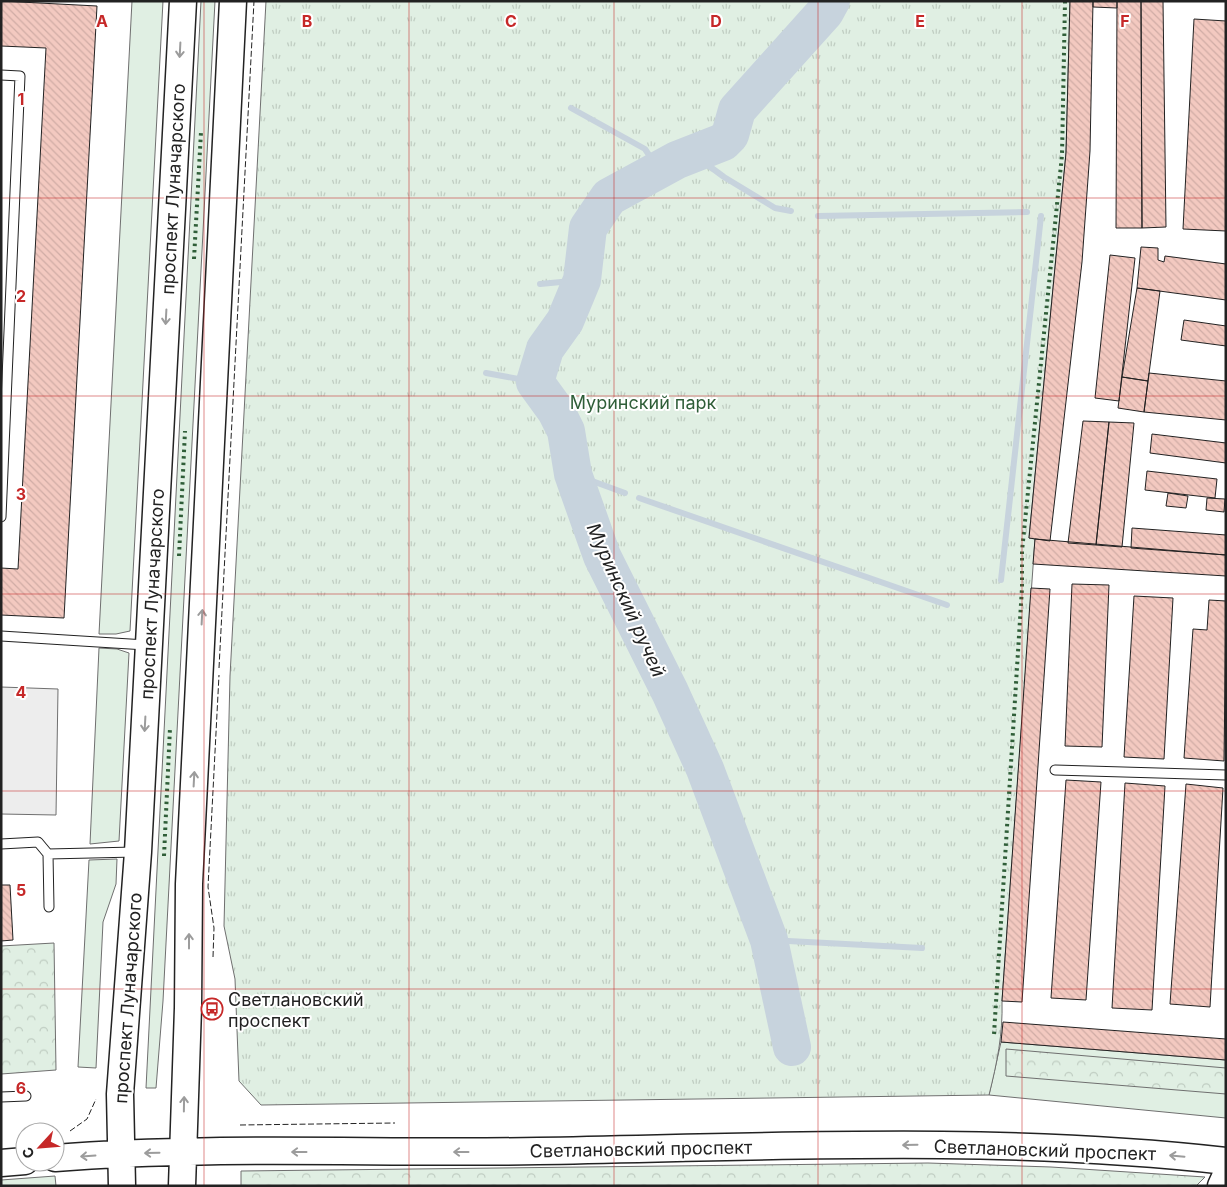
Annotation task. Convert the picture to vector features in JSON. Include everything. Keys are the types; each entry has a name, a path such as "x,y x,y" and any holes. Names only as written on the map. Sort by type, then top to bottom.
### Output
{"main road":[{"name":"проспект Луначарского","path":"122,1186 121,1077 138,852 183,1"},
{"path":"182,1186 188,1008 189,884 233,1"},
{"name":"Светлановский проспект","path":"65,1157 121,1153 183,1152 510,1152 966,1144 1150,1153 1226,1161"},
{"path":"1,1162 15,1161"},
{"path":"1221,1186 1226,1175"}],"lane":[{"path":"1,76 20,76 3,429 1,517"},
{"path":"1,636 149,646"},
{"path":"1054,770 1226,775"},
{"path":"1,844 38,842 48,854 49,907"},
{"path":"48,854 138,852"},
{"path":"1,1098 26,1096"}],"green space":[{"path":"132,1 163,1 130,631 116,634 99,634"},
{"path":"201,1 215,1 163,1001 156,1088 146,1088"},
{"name":"Муринский парк","path":"266,1 1070,1 1066,153 1029,538 1035,539 1002,1001 1002,1025 989,1095 261,1105 239,1081 235,979 224,926 230,676"},
{"path":"99,648 117,649 129,653 119,841 90,844"},
{"path":"117,859 116,884 103,922 96,1068 78,1067 89,860"},
{"path":"54,943 56,1070 1,1074 1,946"},
{"path":"1001,1042 1226,1060 1226,1118 989,1095"},
{"path":"1006,1049 1226,1068 1226,1094 1006,1076"},
{"path":"928,1163 1051,1167 1205,1177 1196,1186 241,1186 241,1171"},
{"path":"55,1176 56,1186 1,1186 1,1180"}],"shaded area":[{"path":"1,687 58,689 56,815 1,814"}],"building":[{"path":"1,1 97,6 64,618 1,615 1,568 18,569 46,48 1,46"},
{"path":"1070,1 1093,1 1090,151 1082,262 1050,541 1029,538 1066,153"},
{"path":"1093,1 1117,1 1117,8 1093,7"},
{"path":"1117,1 1141,1 1142,228 1116,228"},
{"path":"1141,1 1163,1 1166,227 1142,228"},
{"path":"1194,19 1226,21 1226,231 1183,229"},
{"path":"1141,247 1158,248 1158,260 1164,262 1165,256 1226,264 1226,300 1137,288"},
{"path":"1110,255 1135,258 1119,401 1095,398"},
{"path":"1137,288 1160,291 1148,381 1122,377"},
{"path":"1184,320 1226,326 1226,346 1181,340"},
{"path":"1149,373 1226,381 1226,420 1144,412"},
{"path":"1122,377 1148,381 1144,412 1118,408"},
{"path":"1083,421 1109,422 1096,545 1068,543"},
{"path":"1109,422 1134,423 1122,547 1096,545"},
{"path":"1152,434 1226,443 1226,463 1150,453"},
{"path":"1147,471 1217,479 1215,498 1145,490"},
{"path":"1168,493 1188,496 1186,508 1166,506"},
{"path":"1207,498 1225,499 1224,512 1206,510"},
{"path":"1132,528 1226,535 1226,555 1131,548"},
{"path":"1035,539 1226,555 1226,576 1033,564"},
{"path":"1072,584 1109,585 1102,747 1065,746"},
{"path":"1031,588 1050,589 1022,1002 1002,1001"},
{"path":"1134,596 1173,598 1164,759 1124,757"},
{"path":"1209,600 1226,601 1224,761 1184,758 1193,629 1207,630"},
{"path":"1066,780 1101,782 1086,1000 1051,998"},
{"path":"1125,783 1165,786 1152,1010 1112,1008"},
{"path":"1186,784 1223,788 1210,1007 1170,1004"},
{"path":"1,885 10,885 13,940 1,941"},
{"path":"1003,1022 1226,1039 1226,1060 1001,1042"}],"waterway":[{"name":"Муринский ручей","path":"792,1047 769,940 705,769 670,692 602,556 573,474 566,431 556,411 535,382 545,349 565,321 582,280 588,228 609,197 677,160 723,142 730,135 737,110 825,12 831,1"},
{"path":"571,108 645,149 659,170"},
{"path":"698,151 705,163 724,177 775,208 791,211"},
{"path":"818,216 1027,212"},
{"path":"1001,580 1041,216"},
{"path":"540,284 582,280"},
{"path":"486,373 535,382"},
{"path":"573,474 625,493"},
{"path":"639,498 947,605"},
{"path":"769,940 922,948"}],"hedge":[{"path":"994,1034 1022,588 1022,551 1062,155 1065,1"},
{"path":"194,259 201,132"},
{"path":"179,556 185,431"},
{"path":"164,856 170,728"}],"fence":[{"path":"219,668 254,1"},
{"path":"213,957 214,928 208,887 219,675"},
{"path":"70,1131 87,1119 96,1099"},
{"path":"240,1125 395,1123"}],"place":[{"name":"Светлановский проспект","path":"212,1009"}]}
